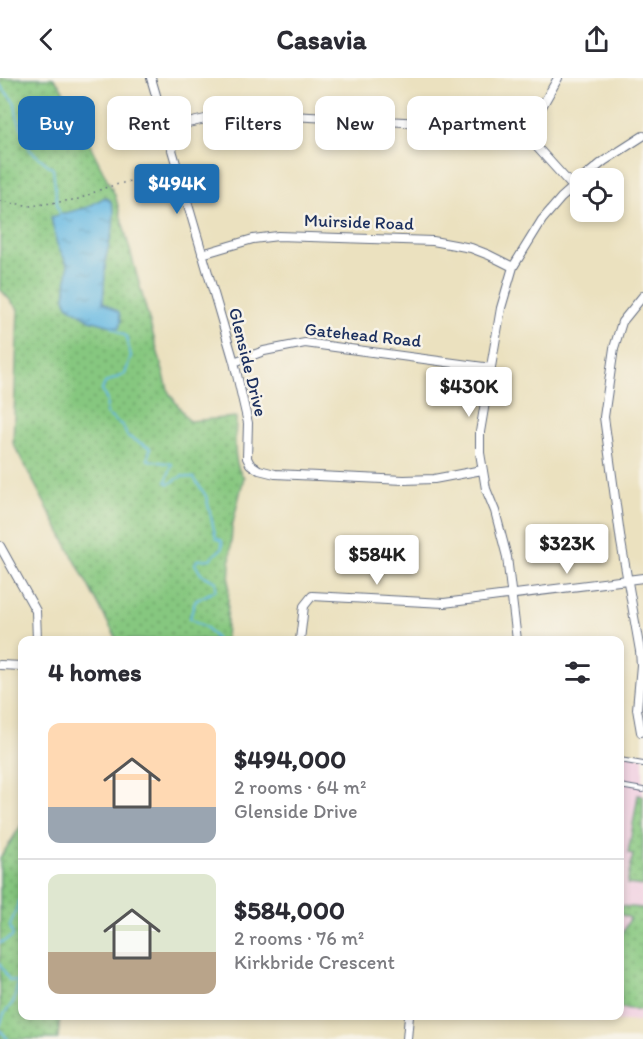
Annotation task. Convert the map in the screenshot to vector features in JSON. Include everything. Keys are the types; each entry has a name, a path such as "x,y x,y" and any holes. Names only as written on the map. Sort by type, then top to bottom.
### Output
{"street":[{"name":"Glenside Drive","path":"151,78 156,96"},
{"path":"547,98 558,78"},
{"path":"191,122 218,116 291,116 407,121"},
{"path":"596,168 643,136"},
{"name":"Glenside Drive","path":"172,150 234,362 248,423 247,458 250,464 259,470 275,474 404,480 434,479 482,470"},
{"path":"540,150 570,184"},
{"path":"517,636 507,557 482,470 480,432 501,308 513,267 542,220 570,190"},
{"name":"Muirside Road","path":"202,254 266,237 308,236 433,241 471,248 513,267"},
{"path":"641,732 637,709 640,651 627,580 604,405 622,322 643,296"},
{"name":"Gatehead Road","path":"234,362 288,345 305,343 491,368"},
{"path":"0,546 36,611 37,636"},
{"path":"300,636 304,606 312,596 444,603 643,578"},
{"path":"0,665 18,666"},
{"path":"406,1039 408,1020"}],"lane":[{"path":"624,761 643,764"},
{"path":"624,787 643,790"}],"path":[{"path":"0,201 31,206 73,200 104,188 178,168"}],"shaded area":[{"path":"624,753 643,757 643,1022 601,1020 624,1020"}],"green space":[{"path":"0,78 53,78 66,96 18,96 18,150 92,150 115,195 169,393 189,421 236,417 237,465 244,477 232,527 226,636 115,636 13,443 18,309 0,289"},
{"path":"638,795 643,796 643,886 627,884 633,854 628,853"},
{"path":"18,830 18,1020 60,1020 58,1039 0,1039 0,858"},
{"path":"624,906 643,908 643,1010 624,1008 624,931 630,918 624,916"}],"water":[{"path":"105,197 110,200 114,211 113,228 106,257 103,302 119,312 121,321 119,328 90,320 67,305 65,298 68,266 57,244 51,217 88,207"}],"waterway":[{"path":"0,85 15,103 17,116 30,150 53,169 60,214"},
{"path":"112,327 126,336 131,356 125,374 105,383 102,390 107,401 106,414 123,426 127,436 150,448 148,460 172,464 166,482 169,484 182,476 194,478 206,496 216,538 222,541 222,548 210,559 197,560 195,564 201,574 216,582 216,590 195,601 190,618 207,628 214,636"},
{"path":"0,943 13,936 10,926 18,904"},
{"path":"0,964 9,980 18,982 14,1001 4,1014 0,1026"},
{"path":"0,1030 8,1039"}]}
